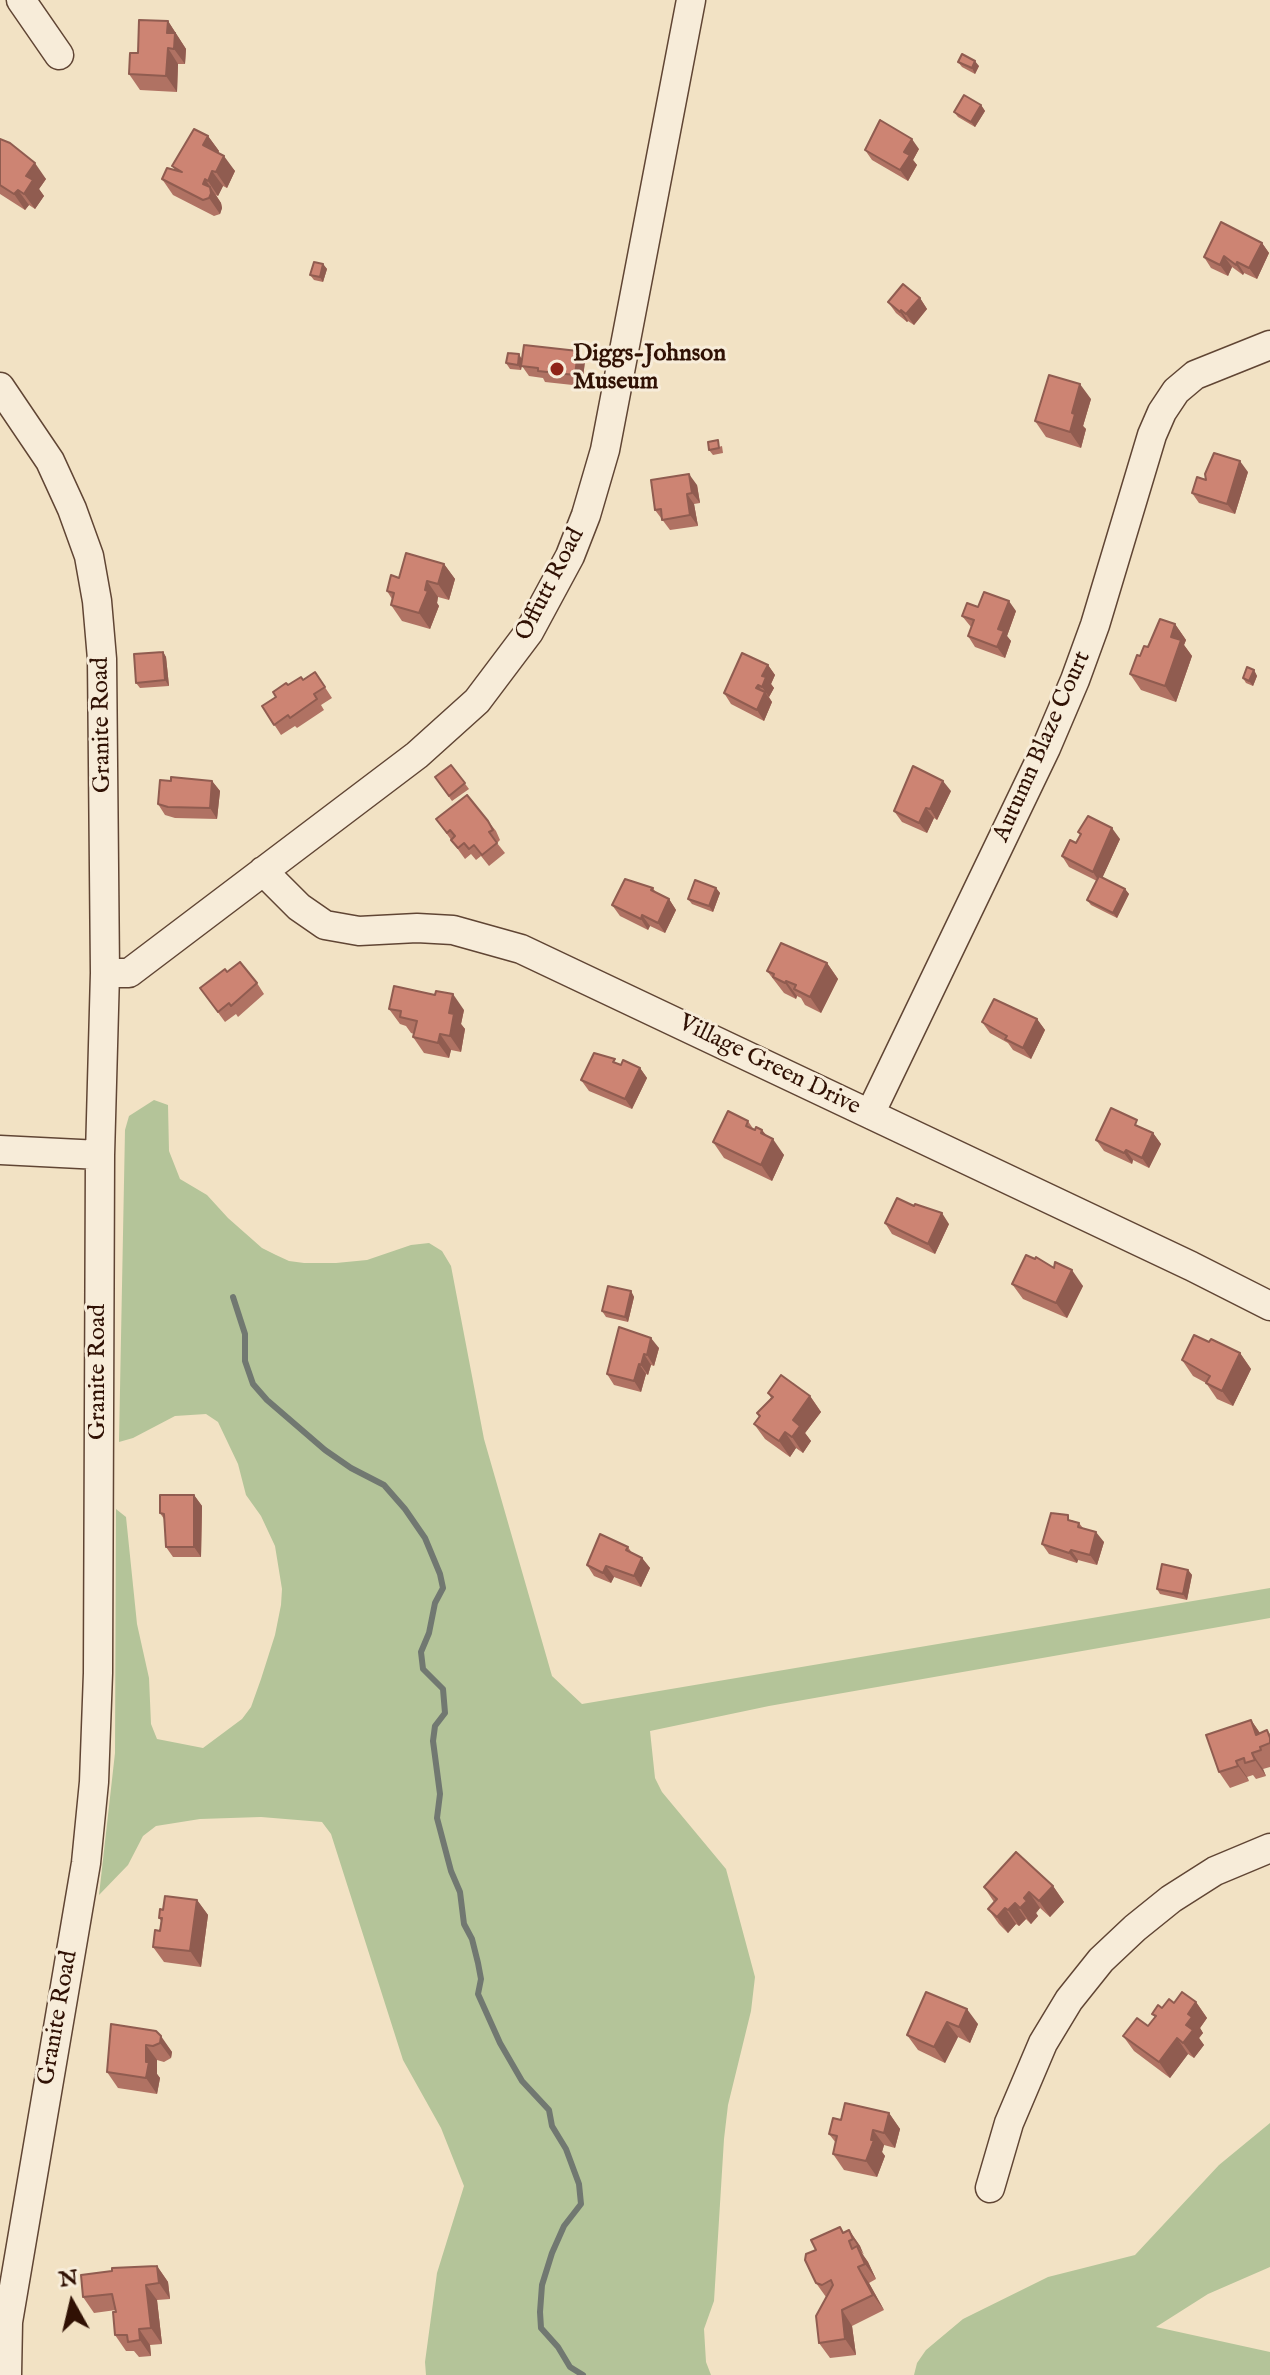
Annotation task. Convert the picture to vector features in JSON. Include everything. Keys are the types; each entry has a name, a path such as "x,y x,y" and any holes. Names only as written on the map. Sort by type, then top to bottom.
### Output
{"street":[{"path":"21,0 59,55"},
{"name":"Offutt Road","path":"105,973 129,973 417,755 459,720 514,655 560,578 586,515 605,450 691,0"},
{"name":"Autumn Blaze Court","path":"870,1114 1039,762 1075,680 1100,610 1152,435 1162,412 1176,391 1195,375 1270,345"},
{"name":"Granite Road","path":"0,387 50,461 89,556 102,659 105,973 100,1155 98,1673 94,1782 86,1863 8,2322 7,2375"},
{"name":"Village Green Drive","path":"263,871 299,907 325,925 359,931 453,930 521,949 1270,1306"},
{"path":"0,1150 100,1155"},
{"path":"990,2188 1013,2112 1043,2043 1069,2000 1101,1960 1171,1899 1215,1871 1270,1848"}],"green space":[{"path":"154,1100 168,1105 169,1151 180,1179 207,1195 262,1248 289,1261 304,1263 367,1260 411,1245 429,1243 442,1251 451,1266 484,1439 552,1676 582,1704 1270,1588 1270,1618 769,1706 650,1731 655,1778 662,1792 726,1869 755,1977 751,2011 728,2105 724,2139 714,2301 704,2329 706,2362 711,2375 426,2375 437,2273 464,2186 441,2128 403,2060 331,1834 322,1822 261,1817 200,1819 156,1826 143,1836 128,1865 99,1895 115,1753 116,1509 126,1517 137,1624 149,1678 151,1724 157,1739 203,1748 242,1719 251,1707 261,1679 281,1605 282,1589 275,1546 261,1516 246,1495 238,1464 218,1422 206,1414 175,1416 119,1442 125,1130 129,1116"},
{"path":"1270,2123 1270,2267 1208,2294 1156,2327 1270,2352 1270,2375 914,2375 917,2363 926,2350 963,2319 1048,2277 1135,2255 1219,2165"}],"building":[{"path":"139,20 168,21 167,33 175,33 174,49 168,48 166,76 129,74 130,53 138,53"},
{"path":"962,54 975,61 972,68 958,62"},
{"path":"964,95 981,105 971,122 954,112"},
{"path":"880,120 912,139 904,152 910,155 900,170 865,150"},
{"path":"194,129 208,136 203,145 224,156 216,172 212,171 208,181 205,179 203,184 210,187 211,193 209,198 203,200 162,179 167,168 182,172 172,166"},
{"path":"0,139 35,163 26,176 33,180 24,194 18,190 14,194 0,185"},
{"path":"1221,222 1262,243 1249,268 1237,262 1236,265 1224,256 1220,265 1204,257"},
{"path":"314,262 323,264 320,277 310,275"},
{"path":"903,284 920,298 906,314 888,302"},
{"path":"524,345 578,351 575,375 521,366"},
{"path":"508,353 519,354 518,365 506,363"},
{"path":"1049,375 1080,384 1070,432 1035,421"},
{"path":"718,440 719,448 709,450 708,442"},
{"path":"1214,453 1240,461 1227,504 1192,493 1197,477 1206,480 1205,474"},
{"path":"689,474 692,493 687,494 690,515 662,520 661,509 655,510 651,480"},
{"path":"406,553 444,564 438,584 427,581 425,590 428,591 419,613 391,605 394,593 387,591 391,575 399,578"},
{"path":"984,592 1009,601 998,629 1004,631 997,647 968,636 974,620 962,616 967,603 978,607"},
{"path":"1160,619 1175,624 1171,637 1181,640 1165,686 1130,674 1137,655 1140,656 1144,646 1148,647"},
{"path":"163,652 165,680 136,683 134,654"},
{"path":"742,653 768,665 762,676 766,677 762,687 758,685 756,688 765,692 757,710 724,693"},
{"path":"1247,667 1254,670 1249,681 1243,678"},
{"path":"315,672 325,687 314,694 317,699 274,725 262,706 276,697 273,692 286,683 288,685 301,677 303,680"},
{"path":"451,765 465,783 449,796 435,777"},
{"path":"913,766 943,781 930,809 926,808 919,823 894,811"},
{"path":"171,777 212,781 210,808 158,804 160,780 171,781"},
{"path":"467,795 488,821 493,830 489,832 497,843 482,855 474,845 469,849 464,843 458,848 451,840 455,836 450,830 447,833 436,819"},
{"path":"1088,816 1112,828 1093,872 1062,856 1070,840 1076,843 1081,834 1078,832"},
{"path":"1099,876 1125,889 1113,913 1087,900"},
{"path":"625,879 653,888 651,890 669,899 658,923 642,915 641,919 612,905"},
{"path":"695,880 716,888 709,906 688,899"},
{"path":"781,943 827,963 810,997 794,989 796,985 785,983 767,971"},
{"path":"240,962 257,983 231,1006 229,1003 218,1012 200,988"},
{"path":"394,986 435,995 436,991 453,994 449,1013 454,1014 450,1036 440,1034 438,1043 413,1037 417,1021 400,1017 401,1011 389,1009"},
{"path":"994,999 1037,1019 1023,1048 982,1022"},
{"path":"594,1053 615,1059 613,1062 621,1065 623,1060 640,1068 625,1099 581,1080"},
{"path":"1111,1108 1137,1120 1135,1125 1153,1133 1142,1158 1096,1140"},
{"path":"728,1111 748,1121 746,1126 755,1130 756,1127 773,1139 761,1165 713,1142"},
{"path":"897,1198 942,1213 928,1244 885,1223"},
{"path":"1026,1255 1054,1268 1055,1262 1072,1270 1056,1303 1012,1284"},
{"path":"608,1286 631,1291 625,1317 602,1311"},
{"path":"619,1327 651,1338 647,1355 644,1354 639,1364 634,1381 607,1374"},
{"path":"1194,1335 1209,1342 1211,1339 1240,1353 1222,1391 1206,1383 1210,1376 1182,1360"},
{"path":"781,1375 810,1396 793,1420 800,1426 792,1437 785,1432 779,1441 754,1424 760,1416 757,1413 773,1397 768,1393"},
{"path":"160,1495 194,1495 194,1547 166,1547"},
{"path":"1051,1513 1068,1515 1068,1520 1079,1523 1078,1527 1096,1532 1090,1555 1071,1550 1069,1553 1042,1544"},
{"path":"600,1534 628,1547 626,1550 642,1558 634,1576 606,1566 603,1573 587,1565"},
{"path":"1162,1564 1188,1570 1183,1594 1157,1589"},
{"path":"1251,1720 1256,1735 1267,1730 1270,1743 1252,1753 1255,1760 1245,1763 1244,1758 1236,1761 1238,1766 1219,1772 1206,1735"},
{"path":"1016,1852 1053,1886 1039,1901 1029,1892 1024,1898 1027,1901 1020,1908 1015,1903 997,1917 988,1909 997,1899 984,1887"},
{"path":"165,1896 197,1900 190,1951 153,1947 155,1930 160,1931 160,1909 163,1910"},
{"path":"926,1992 967,2009 959,2027 947,2022 934,2047 907,2035"},
{"path":"1182,1992 1196,2002 1188,2014 1192,2017 1186,2025 1193,2030 1183,2043 1177,2038 1159,2062 1123,2036 1137,2018 1148,2026 1156,2016 1152,2014 1158,2005 1162,2008 1169,1999 1174,2003"},
{"path":"111,2024 156,2031 161,2036 160,2043 146,2045 146,2062 149,2062 146,2078 107,2072"},
{"path":"845,2103 889,2113 884,2133 873,2130 871,2140 874,2140 866,2161 833,2154 837,2136 829,2134 833,2118 841,2120"},
{"path":"840,2227 843,2233 849,2230 853,2239 849,2241 852,2249 857,2246 865,2264 858,2267 873,2295 842,2310 845,2339 819,2343 816,2316 833,2285 831,2280 822,2285 816,2283 805,2260 806,2254 816,2250 811,2240"},
{"path":"157,2266 159,2283 146,2285 151,2328 139,2329 140,2340 128,2342 127,2335 115,2335 113,2312 116,2312 112,2294 83,2297 81,2275 112,2271 112,2268"}],"waterway":[{"path":"233,1297 245,1334 245,1361 253,1384 325,1450 384,1485 425,1538 440,1574 443,1588 435,1603 429,1633 421,1652 423,1669 443,1689 445,1713 435,1726 433,1741 440,1794 437,1818 460,1892 464,1924 472,1939 478,1963 481,1979 478,1994 500,2043 522,2081 549,2110 552,2126 566,2149 579,2184 581,2204 564,2226 552,2253 542,2285 540,2312 541,2328 570,2367 583,2375"}],"place":[{"name":"Diggs-Johnson Museum","path":"557,369"}]}
